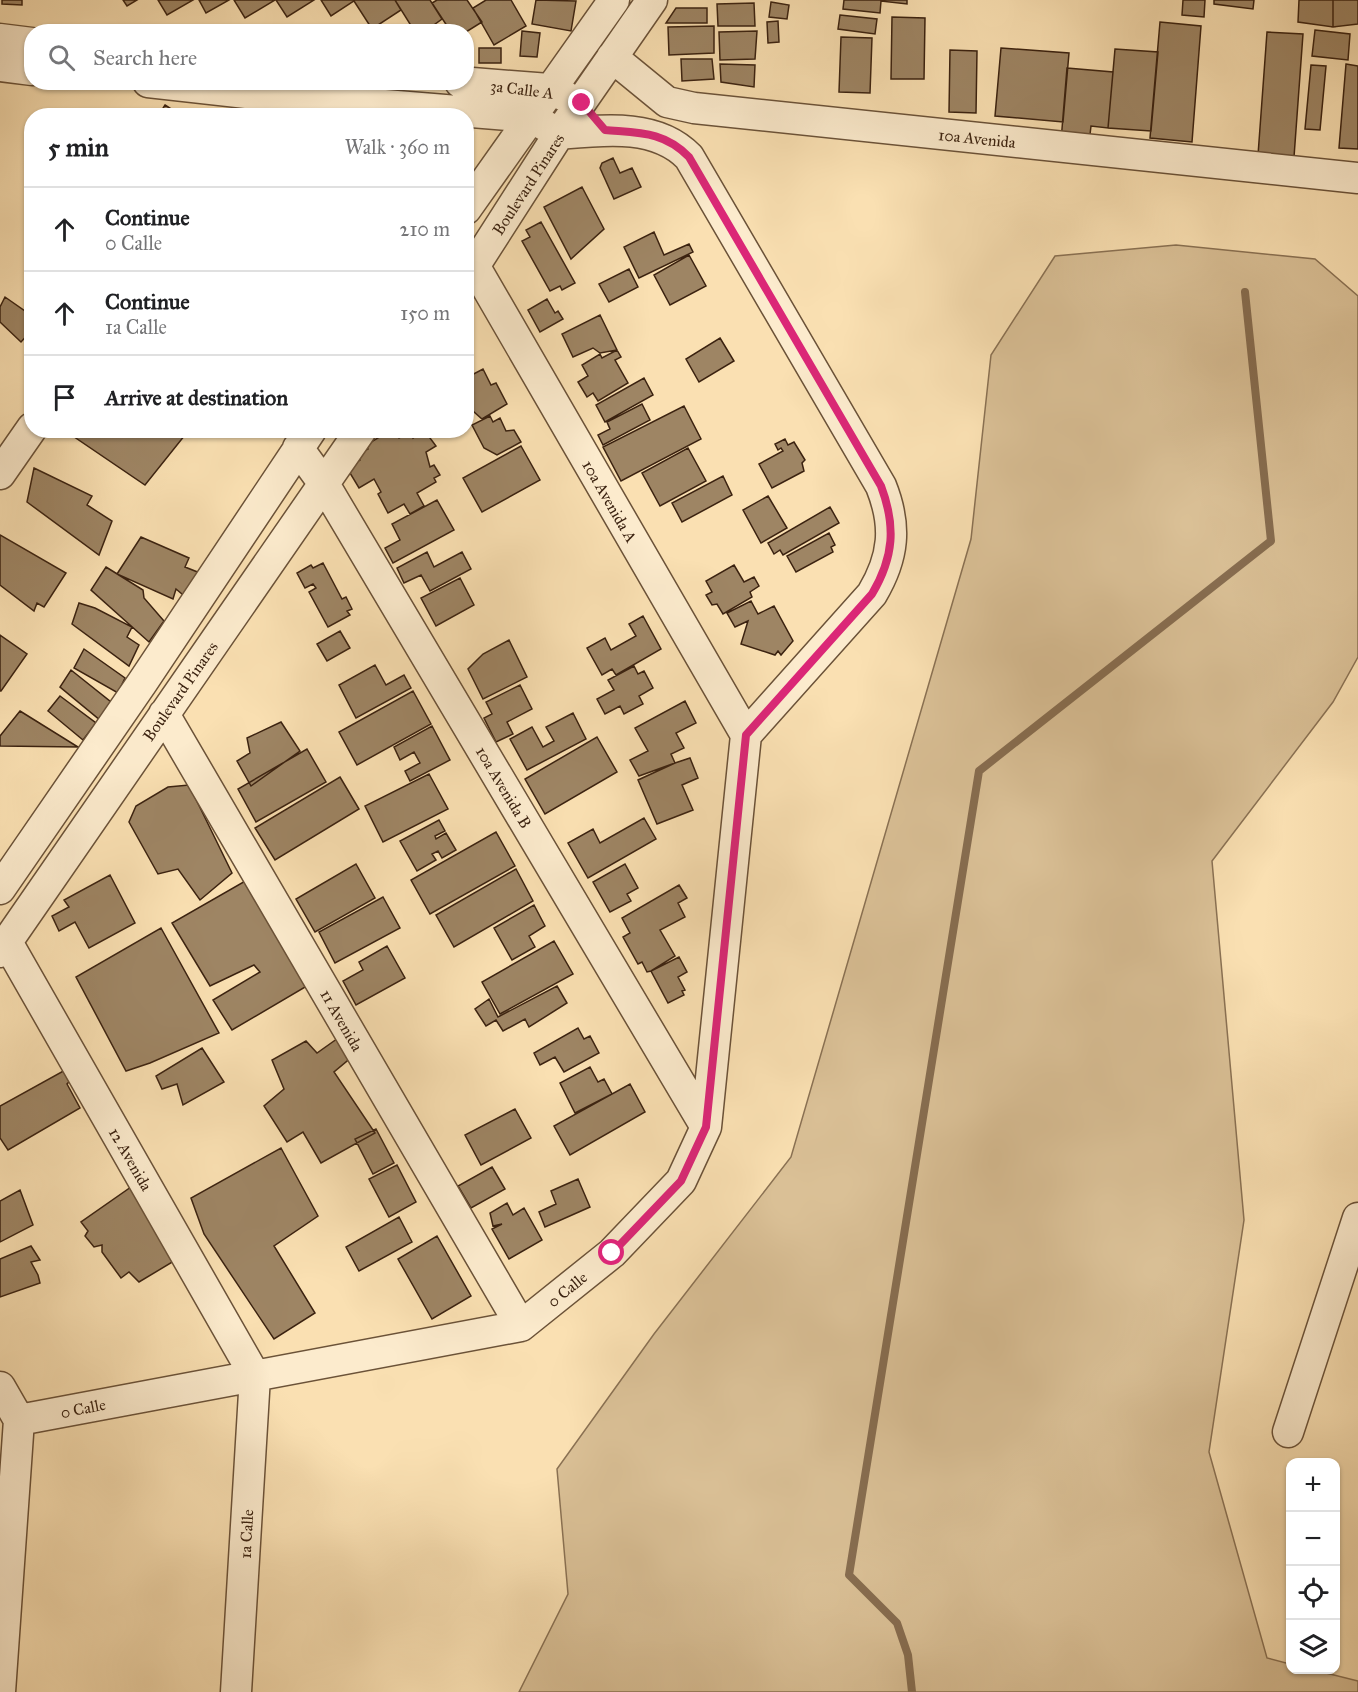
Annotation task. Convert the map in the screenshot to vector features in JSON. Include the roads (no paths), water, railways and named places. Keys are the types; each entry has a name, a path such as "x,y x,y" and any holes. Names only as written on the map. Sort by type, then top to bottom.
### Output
{"street":[{"name":"Boulevard Pinares","path":"474,198 614,0"},
{"name":"Boulevard Pinares","path":"474,268 560,134 652,0"},
{"path":"0,39 24,41"},
{"name":"10a Avenida","path":"612,57 667,102 694,108 1358,178"},
{"path":"0,66 24,69"},
{"name":"3a Calle A","path":"474,83 549,89 582,103"},
{"name":"3a Calle A","path":"186,90 256,105 325,108"},
{"path":"582,103 605,130"},
{"name":"3a Calle A","path":"474,115 531,117 560,134"},
{"path":"560,134 605,130 655,135 680,148 689,157 881,486 888,504 891,541 882,578 872,594 746,735"},
{"name":"10a Avenida A","path":"474,278 746,735"},
{"path":"4,456 24,436"},
{"name":"Boulevard Pinares","path":"4,947 356,438"},
{"path":"0,889 305,440"},
{"name":"10a Avenida B","path":"305,440 324,484 706,1127"},
{"name":"11 Avenida","path":"164,714 521,1326"},
{"name":"0 Calle","path":"19,1420 521,1326 612,1253 681,1181 706,1127 746,735"},
{"name":"12 Avenida","path":"4,947 255,1376"},
{"path":"1288,1432 1348,1280 1358,1218"},
{"name":"1a Calle","path":"236,1692 255,1376"},
{"path":"0,1387 19,1420 0,1692"}],"waterway":[{"path":"912,1692 908,1655 897,1623 849,1575 979,771 1271,541 1245,292"}]}
